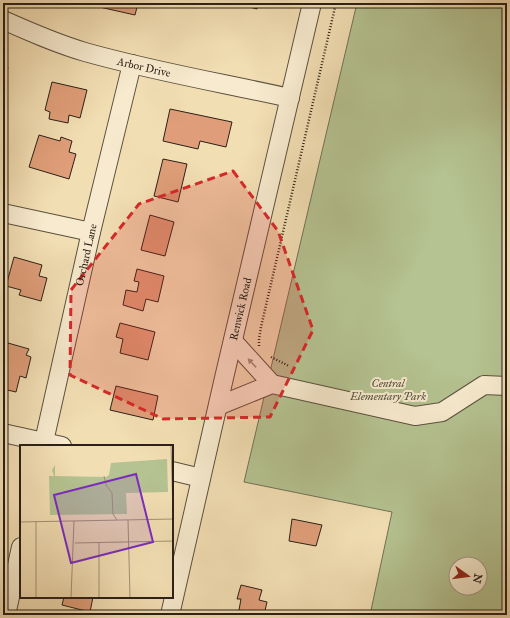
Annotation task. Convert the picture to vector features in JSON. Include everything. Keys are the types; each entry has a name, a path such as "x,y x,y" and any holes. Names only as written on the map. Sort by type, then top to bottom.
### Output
{"street":[{"name":"Renwick Road","path":"170,615 312,3"},
{"name":"Arbor Drive","path":"3,20 39,36 84,52 132,64 290,98"},
{"name":"Orchard Lane","path":"44,444 91,232 132,64"},
{"path":"3,213 91,232"},
{"path":"233,341 272,384"},
{"path":"218,406 272,384 415,416 442,412 484,385 507,386"},
{"path":"3,433 44,444"},
{"path":"173,471 201,478"},
{"path":"6,615 20,552"}],"path":[{"path":"260,347 259,339 261,327 336,3"},
{"path":"269,356 289,366"}],"highlighted area":[{"path":"233,171 278,231 313,330 270,417 163,419 70,375 71,290 139,204"}],"green space":[{"name":"Central Elementary Park","path":"357,3 507,3 507,615 370,615 392,512 244,482"}],"building":[{"path":"96,3 138,3 135,15 95,6"},
{"path":"234,3 259,3 257,9"},
{"path":"3,66 8,67 3,88"},
{"path":"52,82 87,90 80,118 69,115 68,123 49,119 50,112 45,110"},
{"path":"170,109 232,122 226,147 200,141 198,149 163,141"},
{"path":"39,135 60,141 61,137 72,141 69,152 76,154 69,179 29,167"},
{"path":"163,159 187,164 178,202 154,196"},
{"path":"150,215 174,222 165,256 141,250"},
{"path":"14,257 42,265 39,276 47,278 41,301 19,295 21,290 6,286"},
{"path":"137,269 164,276 158,302 146,299 143,311 123,305 126,290 137,292 139,282 134,281"},
{"path":"120,323 155,332 148,360 120,353 123,339 116,337"},
{"path":"8,343 29,349 26,355 31,357 26,378 20,376 16,392 3,389 3,360"},
{"path":"116,386 158,396 153,420 110,410"},
{"path":"292,519 322,525 316,546 289,541"},
{"path":"241,585 262,590 259,600 267,602 264,615 239,610 241,599 237,599"},
{"path":"64,598 93,598 90,612 62,605"}]}
